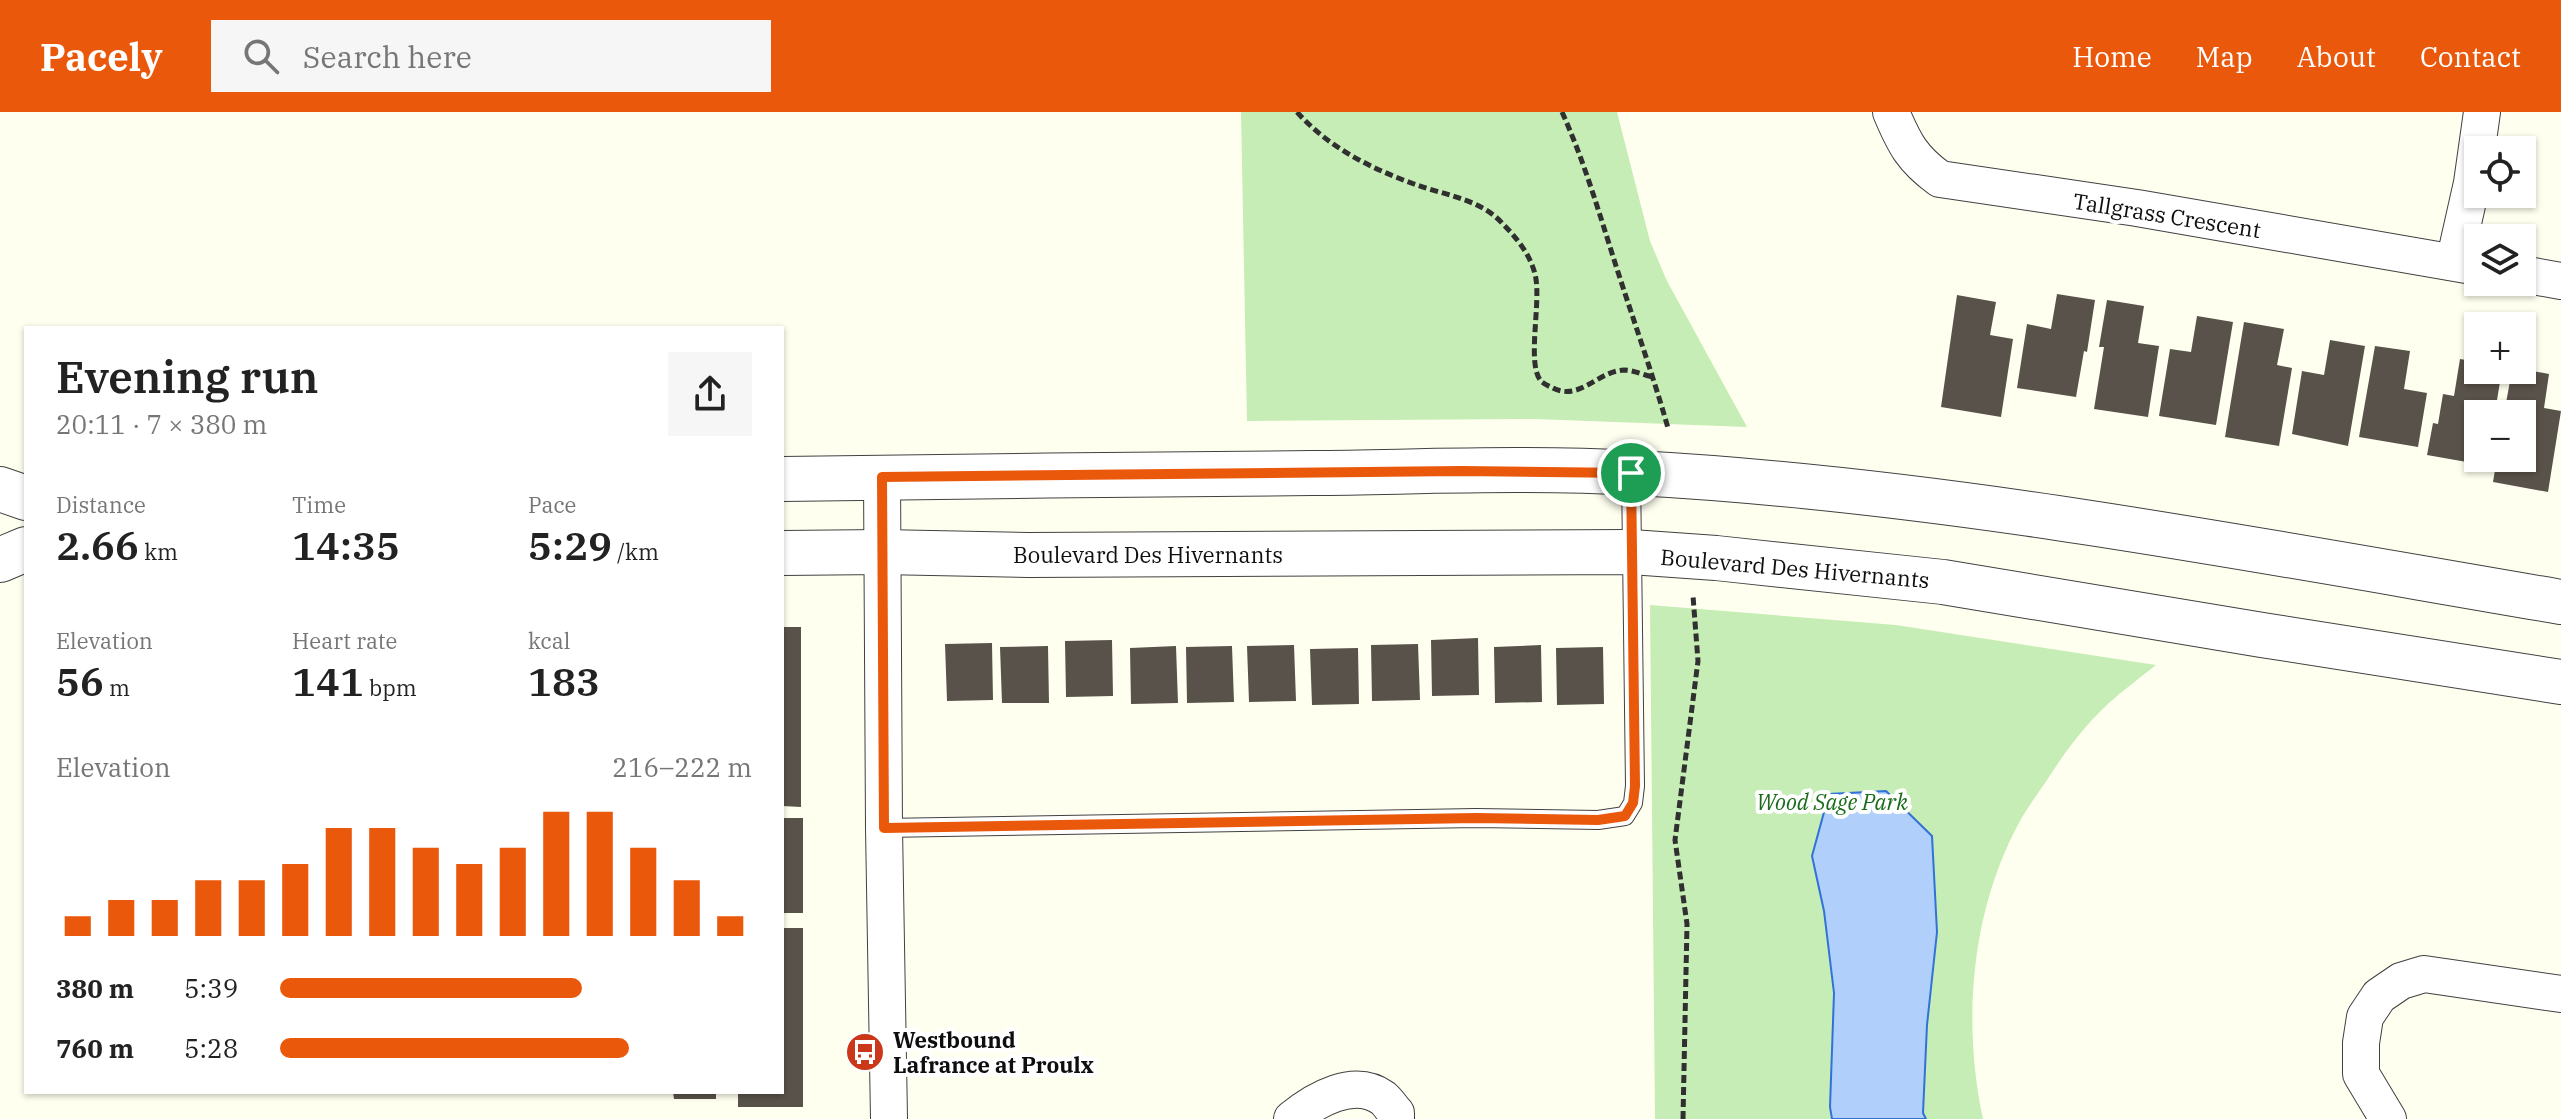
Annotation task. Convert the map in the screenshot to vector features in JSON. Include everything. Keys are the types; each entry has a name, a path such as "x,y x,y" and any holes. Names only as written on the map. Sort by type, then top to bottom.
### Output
{"street":[{"name":"Tallgrass Crescent","path":"1891,112 1918,163 1940,179 2137,208 2464,265"},
{"path":"2469,224 2482,112"},
{"path":"2536,277 2561,281"},
{"path":"784,479 1462,471 1631,473 1828,489 2083,521 2561,602"},
{"path":"882,477 889,1119"},
{"path":"0,489 24,497"},
{"path":"0,560 24,550"},
{"name":"Boulevard Des Hivernants","path":"784,553 1631,552 1716,558 1943,582 2561,682"},
{"path":"2388,1119 2361,1074 2365,1017 2379,996 2401,981 2424,974 2561,994"},
{"path":"1292,1119 1328,1094 1360,1091 1381,1097 1396,1113 1396,1119"}],"lane":[{"path":"884,828 1476,818 1598,820 1625,816 1633,803 1635,786 1631,473"}],"path":[{"path":"1297,112 1315,133 1343,152 1413,184 1471,202 1500,220 1522,246 1535,272 1539,304 1534,364 1541,381 1561,393 1585,389 1605,376 1623,370 1653,377"},
{"path":"1562,112 1575,141 1668,428"},
{"path":"1683,1119 1687,924 1675,840 1698,661 1693,595"}],"green space":[{"path":"1241,112 1617,112 1650,241 1667,281 1747,427 1535,419 1247,421"},
{"name":"Wood Sage Park","path":"1650,605 1896,625 2156,665 2108,704 2075,740 2026,811 2003,855 1981,929 1975,967 1973,1044 1983,1119 1655,1119"}],"water":[{"path":"1886,791 1932,836 1937,932 1927,1025 1923,1113 1926,1119 1832,1119 1834,993 1824,911 1812,856 1829,794"}],"building":[{"path":"2057,294 2095,300 2076,397 2017,388 2027,324 2051,329"},
{"path":"1957,295 1996,302 1990,335 2013,339 2001,417 1941,407"},
{"path":"2107,300 2144,306 2138,343 2159,346 2148,417 2094,409 2104,347 2099,347"},
{"path":"2197,316 2233,322 2216,425 2159,416 2170,349 2191,352"},
{"path":"2244,322 2284,329 2277,365 2292,368 2279,446 2225,437"},
{"path":"2330,340 2365,346 2348,446 2292,434 2302,371 2324,375"},
{"path":"2375,346 2410,351 2404,389 2427,393 2418,447 2359,437"},
{"path":"2460,359 2464,360 2464,384 2500,384 2497,400 2464,400 2464,462 2427,455 2433,423 2438,424 2443,394 2454,396"},
{"path":"2536,372 2549,374 2544,408 2561,411 2548,492 2493,482 2495,472 2536,472 2536,400 2507,400 2509,384 2536,384"},
{"path":"784,627 801,627 801,807 784,806"},
{"path":"1478,638 1479,695 1432,696 1431,640"},
{"path":"1112,640 1113,696 1066,697 1065,641"},
{"path":"992,643 993,700 947,701 945,644"},
{"path":"1418,644 1420,700 1372,701 1371,645"},
{"path":"1294,645 1296,701 1249,702 1247,646"},
{"path":"1541,645 1542,702 1495,703 1494,647"},
{"path":"1048,646 1049,703 1002,703 1000,647"},
{"path":"1176,646 1178,703 1131,704 1130,648"},
{"path":"1232,646 1234,702 1187,703 1186,647"},
{"path":"1603,647 1604,704 1557,705 1556,648"},
{"path":"1358,648 1359,704 1312,705 1310,649"},
{"path":"784,818 803,818 803,913 784,913"},
{"path":"784,928 803,928 803,1107 738,1107 738,1094 784,1094"},
{"path":"673,1094 716,1094 716,1099 674,1099"}],"place":[{"name":"Westbound Lafrance at Proulx","path":"865,1052"}],"route":[{"path":"1462,471 1631,473 1635,786 1633,803 1625,816 1598,820 1476,818 884,828 882,477 1462,471"}]}
